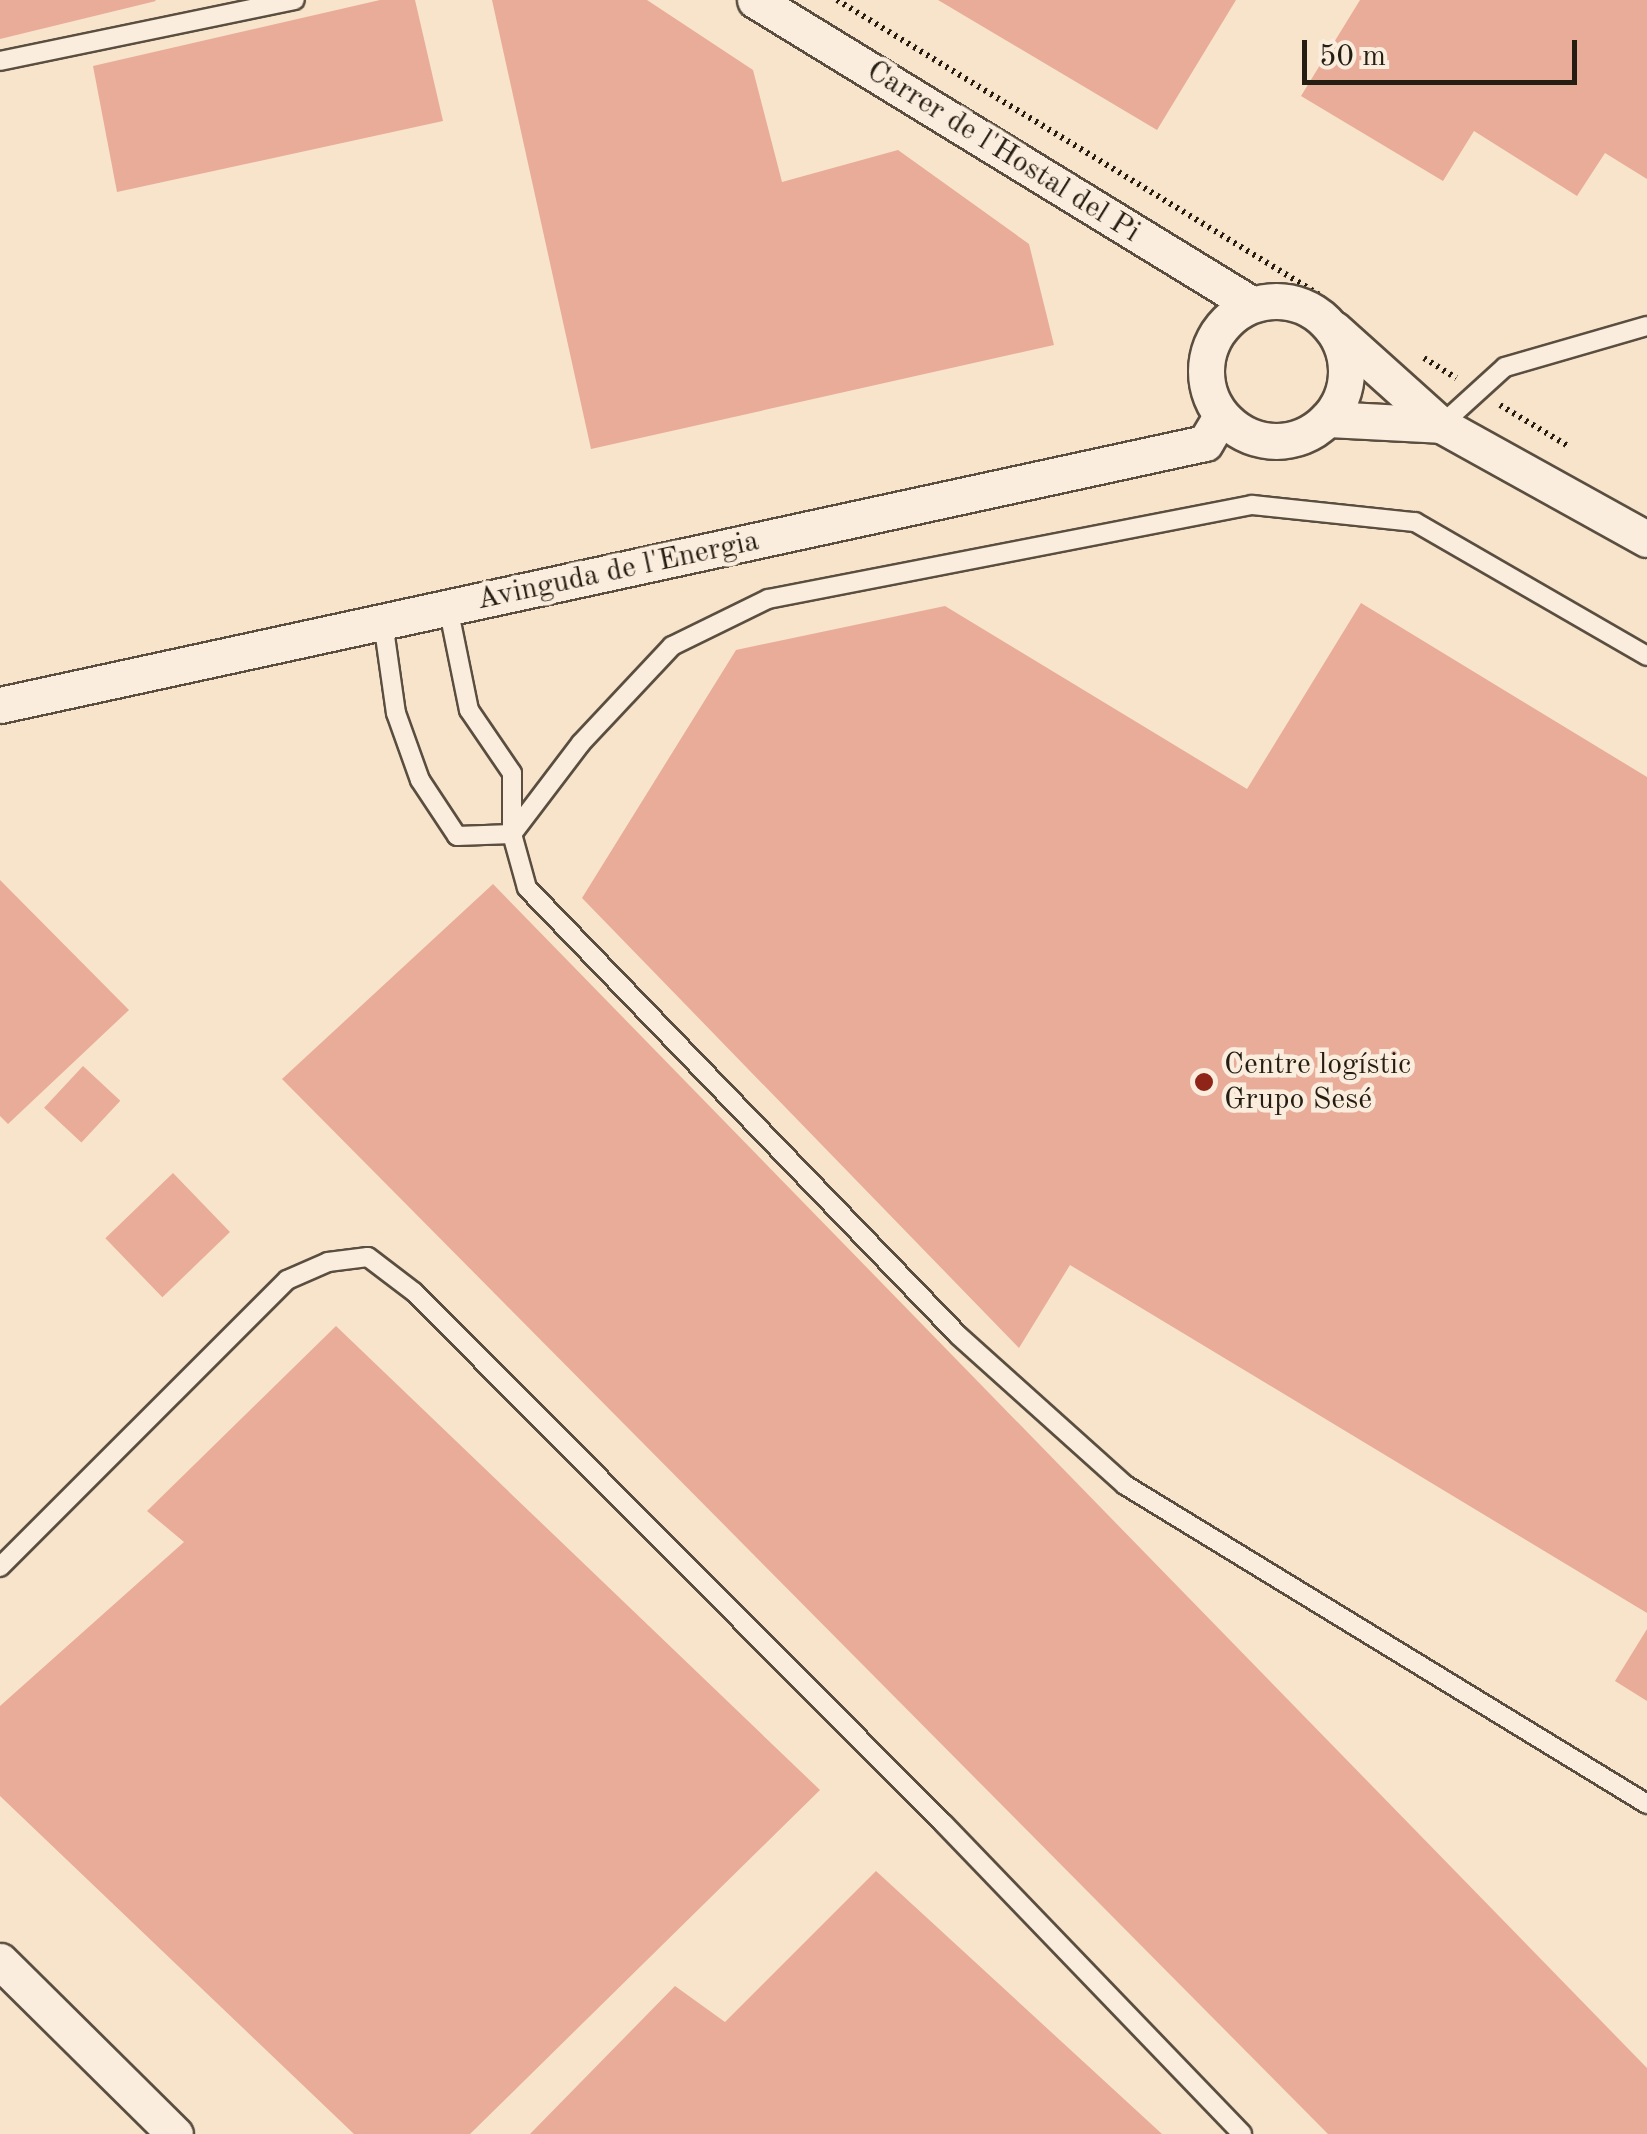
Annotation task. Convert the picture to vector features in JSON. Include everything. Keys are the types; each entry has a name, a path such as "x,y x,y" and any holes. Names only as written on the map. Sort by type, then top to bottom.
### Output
{"street":[{"name":"Carrer de l'Hostal del Pi","path":"755,0 1251,304"},
{"path":"1331,314 1341,343 1346,382 1327,418 1308,433 1273,440 1240,432 1221,416 1210,397 1207,353 1216,332 1251,304 1294,302 1331,314 1441,425 1647,539"},
{"name":"Avinguda de l'Energia","path":"0,705 1205,443 1221,416"},
{"path":"1327,418 1441,425"},
{"path":"0,1961 175,2134"}],"lane":[{"path":"0,61 295,0"},
{"path":"1441,425 1505,367 1647,326"},
{"path":"512,834 581,743 672,646 768,599 1252,505 1414,522 1647,656"},
{"path":"448,608 469,710 512,773 512,834 527,888 960,1336 1125,1484 1647,1804"},
{"path":"383,622 396,713 420,780 457,836 512,834"},
{"path":"0,1567 287,1280 328,1262 368,1257 428,1306 944,1824 1242,2134"}],"path":[{"path":"838,0 1331,314"},
{"path":"1412,351 1568,446"}],"building":[{"path":"0,0 155,0 156,1 0,39"},
{"path":"380,0 415,0 443,121 117,192 93,66"},
{"path":"492,0 647,0 753,70 782,182 898,150 1029,244 1054,345 591,449"},
{"path":"938,0 1236,0 1157,130"},
{"path":"1360,0 1647,0 1647,179 1605,153 1577,196 1474,131 1443,181 1301,96"},
{"name":"Centre logístic Grupo Sesé","path":"1361,603 1647,777 1647,1613 1070,1265 1019,1348 582,898 736,650 945,606 1247,789"},
{"path":"0,880 129,1010 8,1124 0,1116"},
{"path":"493,884 1647,2068 1647,2134 1328,2134 282,1079"},
{"path":"83,1066 120,1101 81,1142 44,1108"},
{"path":"173,1173 230,1232 162,1297 105,1238"},
{"path":"336,1326 820,1790 470,2134 354,2134 0,1796 0,1706 184,1542 147,1511"},
{"path":"1647,1629 1647,1701 1615,1681"},
{"path":"876,1871 1162,2134 530,2134 675,1986 725,2022"}],"place":[{"name":"Centre logístic Grupo Sesé","path":"1204,1082"}]}
